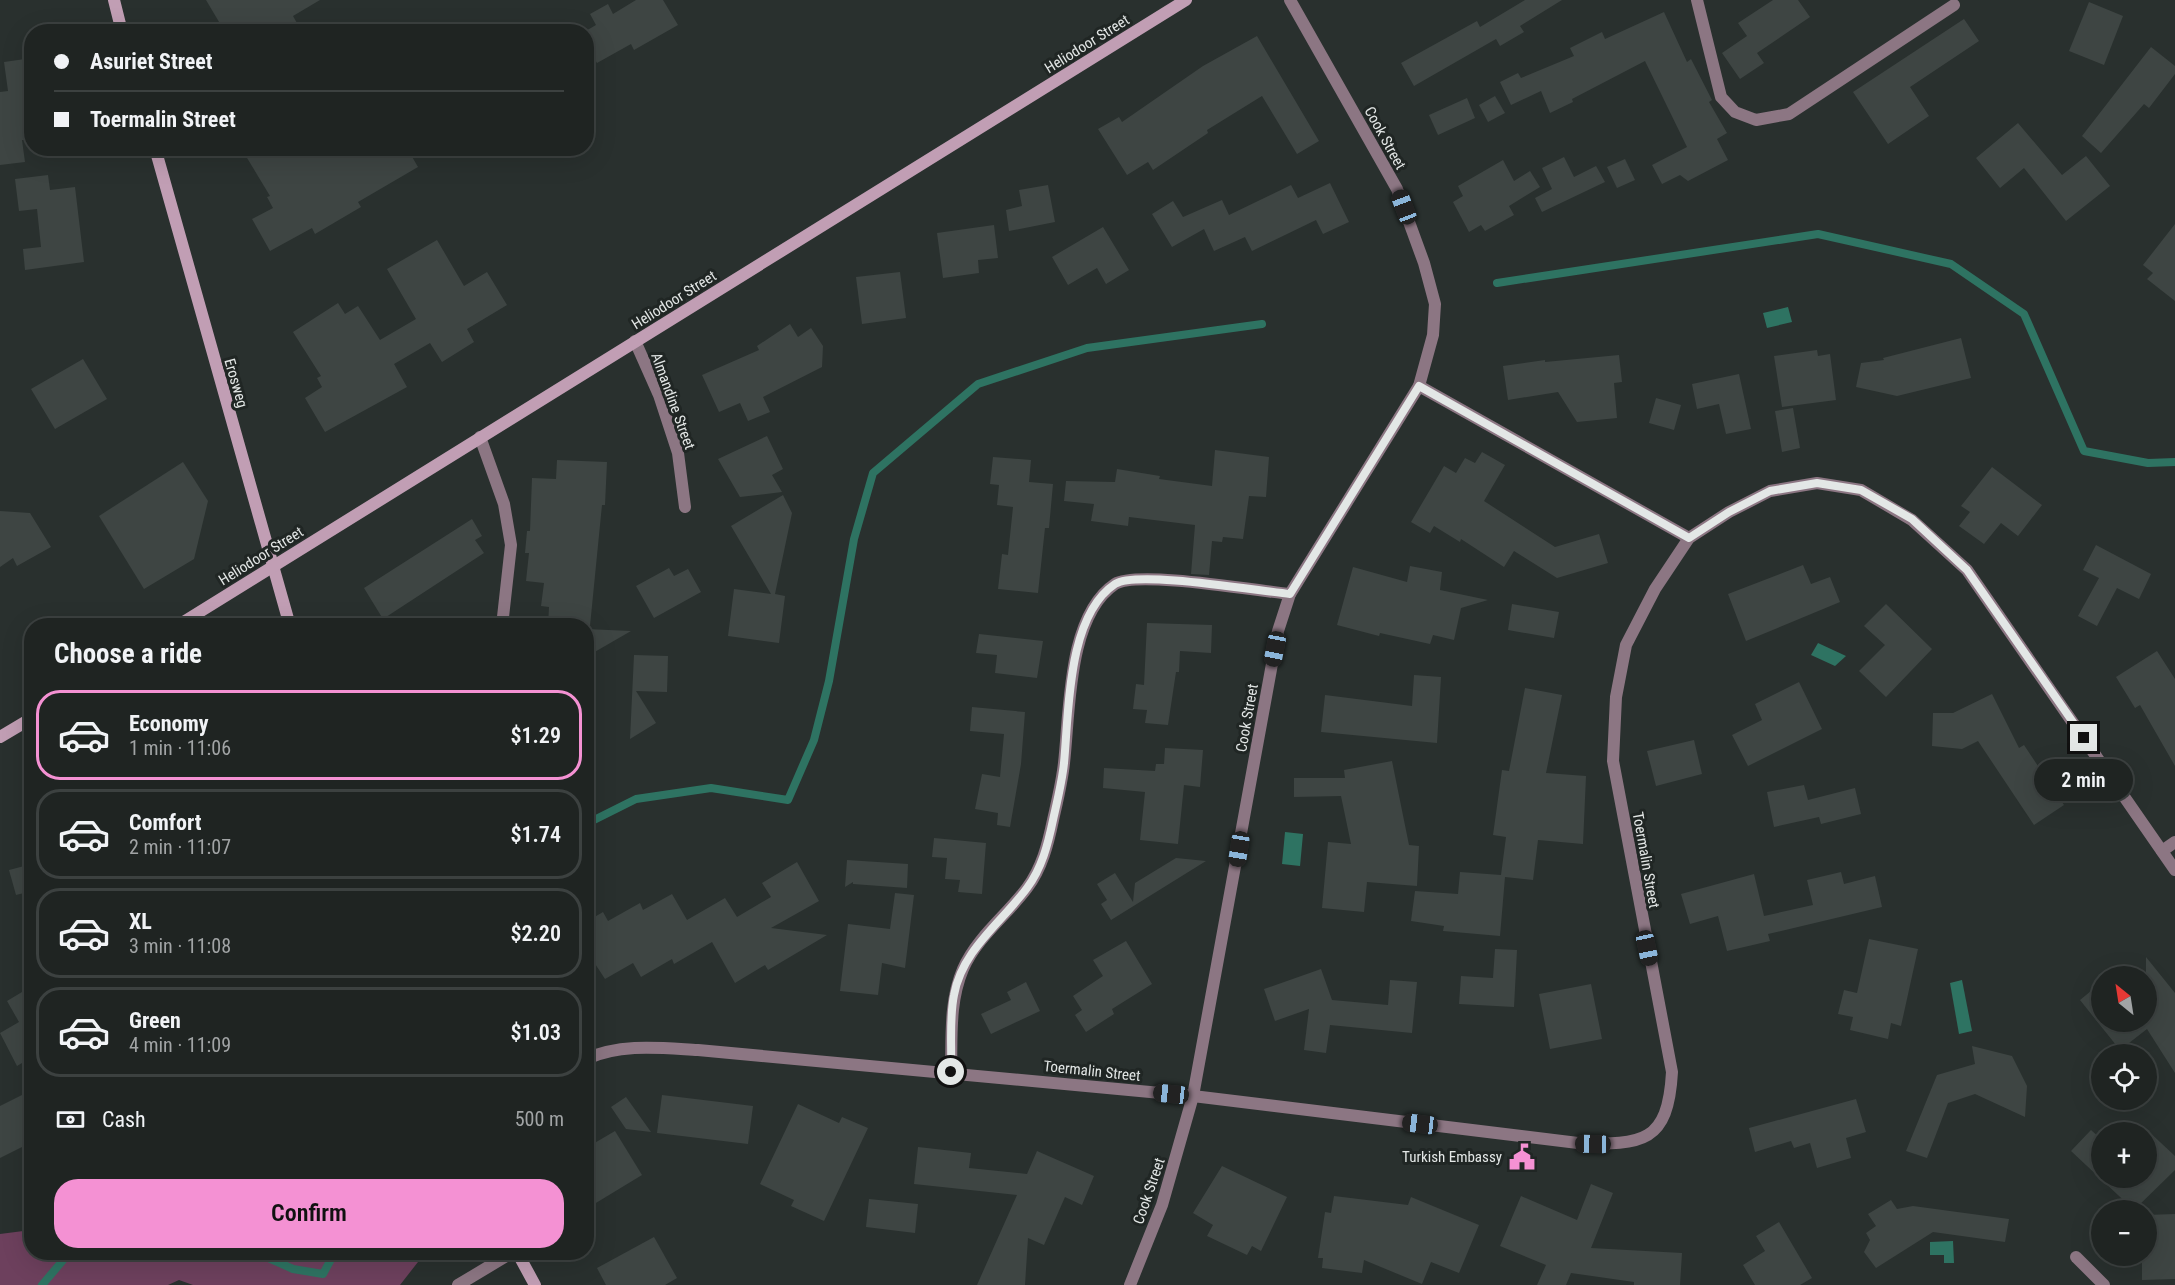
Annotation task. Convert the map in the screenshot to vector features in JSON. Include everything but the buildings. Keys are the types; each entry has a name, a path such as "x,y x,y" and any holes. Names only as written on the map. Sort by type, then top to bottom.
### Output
{"street":[{"path":"114,0 120,24"},
{"name":"Heliodoor Street","path":"190,618 1186,0"},
{"name":"Cook Street","path":"1130,1285 1162,1205 1193,1096 1278,632 1290,594 1419,386 1433,335 1435,304 1424,263 1397,189 1290,0"},
{"path":"1697,0 1721,97 1735,112 1756,120 1789,114 1954,5"},
{"name":"Erosweg","path":"157,156 288,618"},
{"name":"Almandine Street","path":"635,341 659,395 678,453 685,507"},
{"path":"1419,386 1689,538"},
{"path":"480,437 504,504 512,545 502,618"},
{"name":"Toermalin Street","path":"594,1056 644,1047 951,1072 1193,1096 1578,1143 1608,1144 1638,1140 1655,1130 1666,1116 1672,1072 1617,784 1613,729 1626,645 1655,590 1689,538 1729,512 1770,491 1817,483 1861,490 1912,519 1967,570 2175,870"},
{"path":"951,1072 954,995 964,968 974,949 1028,887 1042,860 1064,766 1073,670 1083,629 1101,597 1116,583 1145,578 1290,594"},
{"path":"0,737 24,723"},
{"path":"2162,850 2175,842"},
{"path":"2076,1257 2103,1285"},
{"path":"458,1285 501,1260"},
{"path":"520,1260 535,1285"}],"shaded area":[{"path":"1788,307 1792,322 1767,328 1763,313"},
{"path":"1818,643 1846,656 1835,666 1811,655"},
{"path":"1285,832 1303,834 1300,866 1282,864"},
{"path":"1962,980 1972,1031 1959,1034 1950,983"},
{"path":"24,1231 24,1260 420,1260 400,1285 193,1285 179,1280 168,1285 0,1285 0,1234"},
{"path":"1953,1241 1954,1263 1944,1263 1944,1255 1930,1255 1930,1242"}],"waterway":[{"path":"1497,283 1818,234 1951,264 2024,314 2084,451 2148,463 2175,462"},
{"path":"594,820 636,799 711,788 788,800 814,740 829,681 854,539 873,473 978,384 1087,348 1262,324"},
{"path":"42,1285 63,1260"},
{"path":"273,1260 293,1269 323,1274 331,1260"}],"place":[{"name":"Turkish Embassy","path":"1522,1157"}],"route":[{"path":"951,1072 954,995 964,968 974,949 1028,887 1042,860 1053,822 1064,766 1073,670 1083,629 1101,597 1116,583 1145,578 1290,594 1419,386 1689,538 1729,512 1770,491 1817,483 1861,490 1912,519 1967,570 2084,738"}]}
